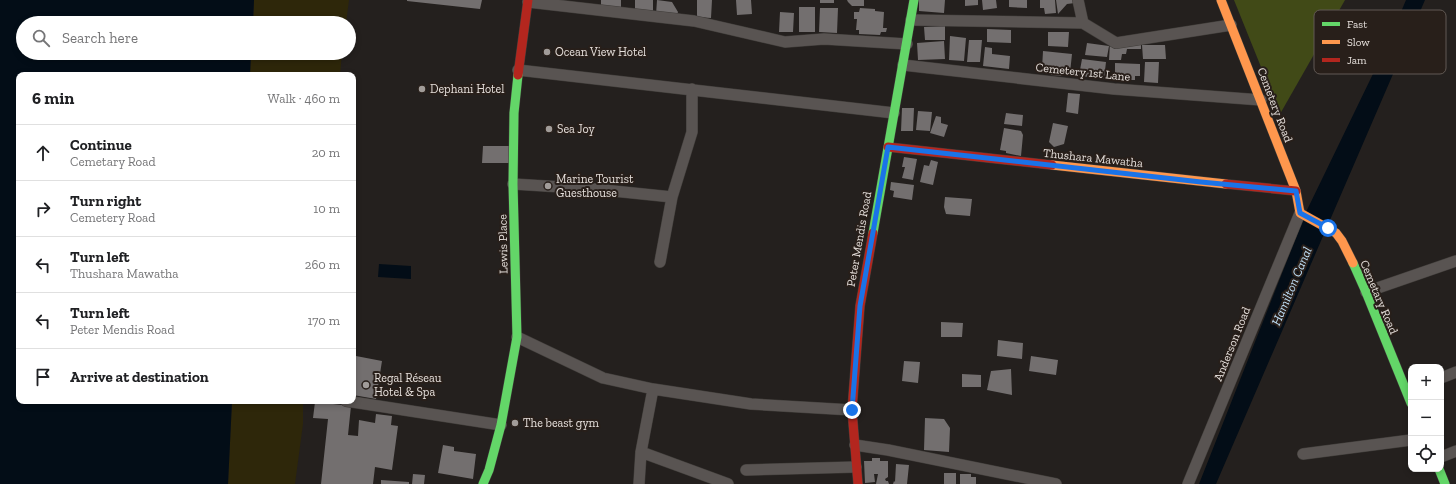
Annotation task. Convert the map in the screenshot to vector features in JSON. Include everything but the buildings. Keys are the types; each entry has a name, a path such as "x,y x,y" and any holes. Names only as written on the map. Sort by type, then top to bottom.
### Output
{"street":[{"name":"Peter Mendis Road","path":"858,484 852,410 860,306 894,112 908,44 914,0"},
{"path":"1078,0 1083,23"},
{"name":"Cemetery Road","path":"1221,0 1261,100 1304,215"},
{"path":"528,1 694,21 785,42 824,39 908,44"},
{"name":"Lewis Place","path":"483,484 489,470 502,425 517,336 514,113 518,70 528,1"},
{"path":"911,20 1083,23 1116,43 1231,25"},
{"name":"Cemetery 1st Lane","path":"903,65 1114,89 1261,100"},
{"path":"518,70 894,112"},
{"path":"660,262 672,197 692,132 692,89"},
{"name":"Thushara Mawatha","path":"888,147 1201,182 1296,191"},
{"path":"514,184 594,189 672,197"},
{"name":"Cemetary Road","path":"1304,215 1336,233 1342,241 1366,292 1408,391"},
{"name":"Anderson Road","path":"1188,484 1304,215"},
{"path":"1366,292 1456,261"},
{"path":"517,336 604,378 653,389 751,404 852,410"},
{"path":"1444,377 1456,372"},
{"path":"639,484 641,452 653,389"},
{"path":"356,403 502,425"},
{"path":"1303,454 1408,440"},
{"path":"855,446 888,450 1056,484"},
{"path":"1444,456 1456,451"},
{"path":"641,452 728,484"},
{"path":"746,470 856,467"},
{"path":"1440,472 1445,484"}],"green space":[{"path":"1234,0 1345,0 1339,10 1314,10 1314,54 1280,114"}],"sand":[{"path":"254,0 349,0 347,16 253,16"},
{"path":"251,60 341,60 340,72 250,72"},
{"path":"232,404 303,404 303,424 295,484 228,484"}],"water":[{"path":"0,0 254,0 253,16 16,16 16,60 251,60 250,72 16,72 16,404 232,404 228,484 0,484"},
{"path":"1406,0 1425,0 1421,10 1402,10"},
{"name":"Hamilton Canal","path":"1373,74 1393,74 1216,484 1199,484 1307,210"},
{"path":"379,264 411,266 411,279 378,277"}],"traffic: fast":[{"path":"873,233 914,0"},
{"path":"483,484 489,470 501,425 517,337 513,184 514,113 518,75"},
{"path":"1353,263 1410,400"},
{"path":"1440,472 1445,484"}],"traffic: slow":[{"path":"1221,0 1296,191 1300,213 1336,233 1342,241 1353,263"},
{"path":"1052,165 1226,184"}],"traffic: jam":[{"path":"518,75 528,0"},
{"path":"888,147 1052,165"},
{"path":"1226,184 1296,191"},
{"path":"858,484 852,410 860,306 873,233"}],"place":[{"name":"Ocean View Hotel","path":"547,52"},
{"name":"Dephani Hotel","path":"422,89"},
{"name":"Sea Joy","path":"549,129"},
{"name":"Marine Tourist Guesthouse","path":"548,186"},
{"name":"Regal Réseau Hotel & Spa","path":"366,385"},
{"name":"The beast gym","path":"515,423"}],"route":[{"path":"852,410 860,306 888,147 1201,182 1296,191 1300,213 1328,228"}]}
